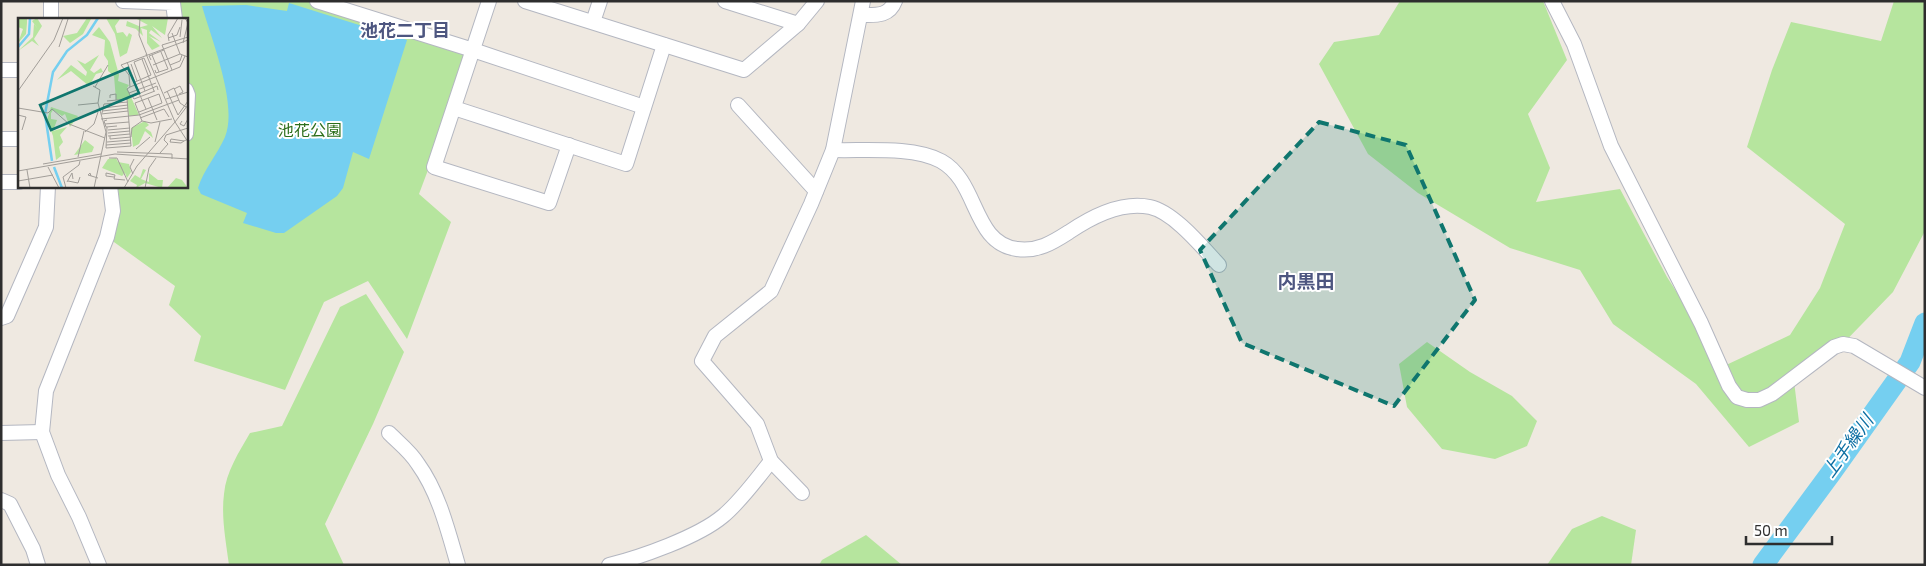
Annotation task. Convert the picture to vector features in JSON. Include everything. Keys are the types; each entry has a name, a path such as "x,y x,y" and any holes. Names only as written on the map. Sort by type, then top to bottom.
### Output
{"street":[{"path":"51,1 51,18"},
{"path":"124,1 173,3 175,18"},
{"path":"317,1 644,107"},
{"path":"489,1 434,167 549,203 569,145"},
{"path":"526,1 744,70 798,24 817,1"},
{"path":"593,22 600,1"},
{"path":"725,1 798,24"},
{"path":"802,493 771,461 757,424 702,361 715,336 771,291 816,191 833,150 864,1"},
{"path":"861,15 885,14 893,7 895,1"},
{"path":"1552,1 1574,44 1611,146 1701,323 1723,376 1737,396 1748,400 1759,400 1772,394 1834,347 1843,344 1854,346 1925,388"},
{"path":"454,108 626,164 664,45"},
{"path":"1,70 18,70"},
{"path":"738,105 816,191"},
{"path":"1,139 18,139"},
{"path":"833,150 924,154 942,162 958,176 974,203 985,230 999,244 1015,249 1033,250 1050,244 1087,220 1110,211 1137,207 1151,208 1170,217 1220,265"},
{"path":"1,182 18,182"},
{"path":"1,318 7,316 46,226 48,188"},
{"path":"98,565 79,518 58,475 42,432 46,390 107,236 113,211 110,188"},
{"path":"1,433 42,432"},
{"path":"389,433 418,463 431,487 448,529 458,565"},
{"path":"609,565 705,529 724,516 771,461"},
{"path":"1,500 10,504 33,549 38,565"}],"highlighted area":[{"path":"1319,122 1406,145 1475,300 1394,406 1242,343 1200,250"}],"green space":[{"name":"池花公園","path":"146,1 317,1 473,50 419,194 451,222 407,339 368,281 324,302 285,390 194,361 201,336 169,305 175,286 107,237 112,188 188,188 188,18 175,18 173,3"},
{"path":"1400,1 1543,1 1567,60 1528,114 1550,168 1536,202 1620,189 1667,277 1724,366 1790,335 1820,288 1845,224 1747,147 1772,70 1791,22 1881,41 1894,1 1925,1 1925,231 1893,292 1829,358 1793,373 1799,422 1749,447 1696,384 1613,324 1580,270 1510,248 1418,193 1368,154 1319,64 1334,42 1379,35"},
{"path":"366,294 404,352 373,424 325,524 344,565 229,565 224,530 223,503 227,478 234,462 250,433 282,426 340,307"},
{"path":"1427,342 1470,372 1512,396 1537,421 1527,446 1495,459 1442,449 1407,407 1399,364"},
{"path":"1602,516 1636,530 1631,565 1547,565 1572,529"},
{"path":"866,535 902,565 819,565 822,560"}],"water":[{"path":"289,3 407,40 369,159 353,152 343,188 337,196 284,233 276,233 243,223 247,213 201,194 198,188 225,137 228,124 226,91 202,6 246,5 287,11"}],"waterway":[{"name":"上手繰川","path":"1763,565 1910,362 1925,323"}],"district":[{"name":"池花二丁目","path":"405,31"},
{"name":"内黒田","path":"1306,281"}]}
